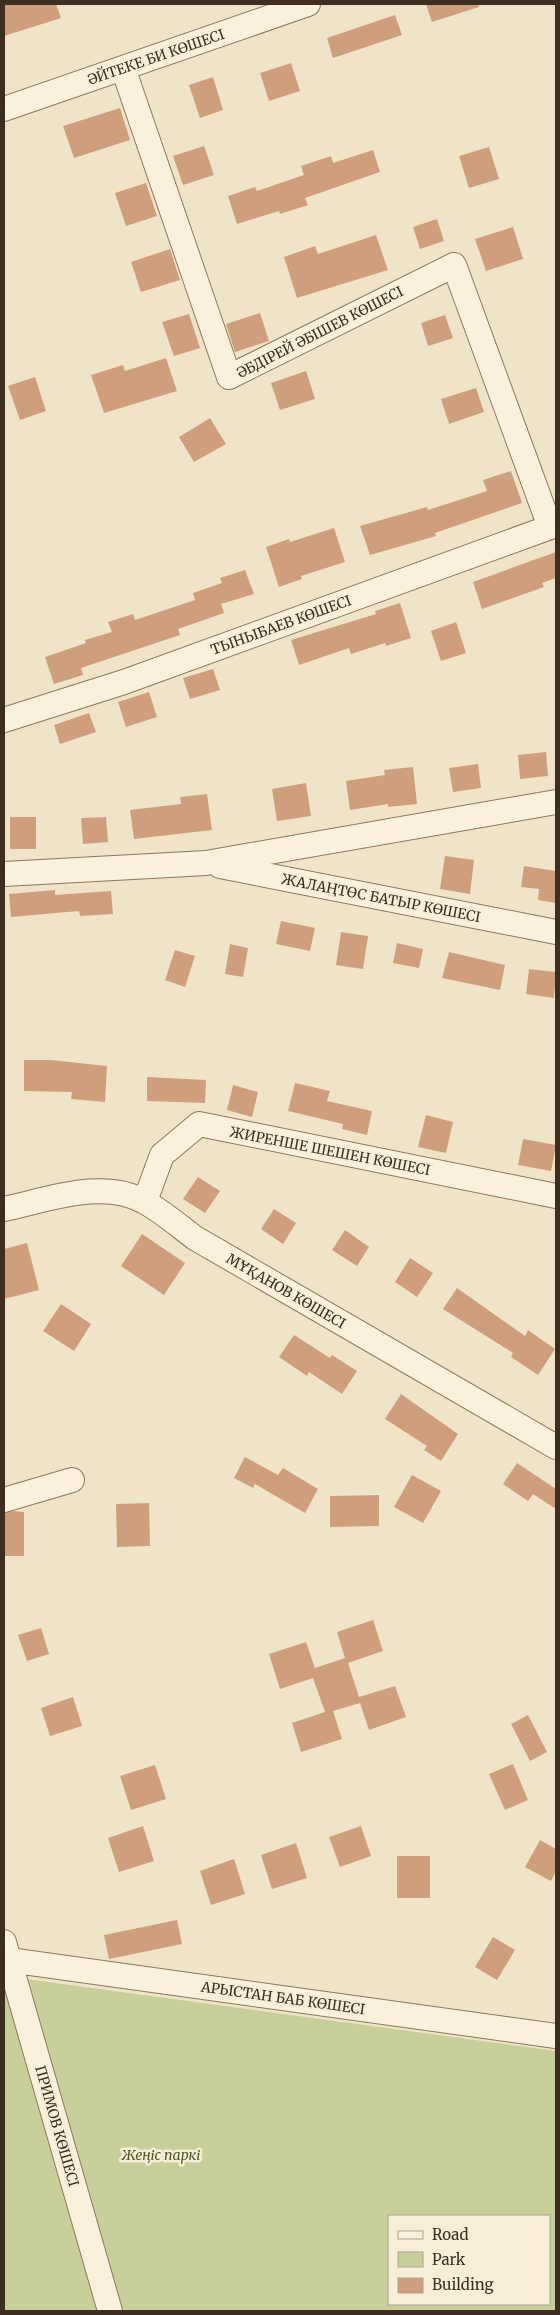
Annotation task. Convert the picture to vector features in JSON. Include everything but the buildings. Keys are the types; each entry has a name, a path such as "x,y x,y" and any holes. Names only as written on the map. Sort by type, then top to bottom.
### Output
{"street":[{"name":"ӘЙТЕКЕ БИ КӨШЕСІ","path":"4,110 308,4"},
{"name":"ӘБДІРЕЙ ӘБІШЕВ КӨШЕСІ","path":"123,68 229,377 454,265 553,526"},
{"name":"ТЫНЫБАЕВ КӨШЕСІ","path":"4,720 124,682 553,526"},
{"name":"ЖАЛАҢТӨС БАТЫР КӨШЕСІ","path":"4,874 206,863 556,802"},
{"name":"ЖАЛАҢТӨС БАТЫР КӨШЕСІ","path":"206,863 556,932"},
{"name":"ЖИРЕНШЕ ШЕШЕН КӨШЕСІ","path":"145,1202 162,1155 199,1124 556,1196"},
{"name":"МҰҚАНОВ КӨШЕСІ","path":"4,1209 90,1192 121,1192 145,1202 195,1238 556,1447"},
{"path":"4,1500 72,1480"},
{"name":"АРЫСТАН БАБ КӨШЕСІ","path":"6,1951 556,2036"},
{"name":"ПРИМОВ КӨШЕСІ","path":"6,1951 110,2311"}],"green space":[{"name":"Жеңіс паркі","path":"4,1976 556,2051 556,2311 4,2311"}]}
